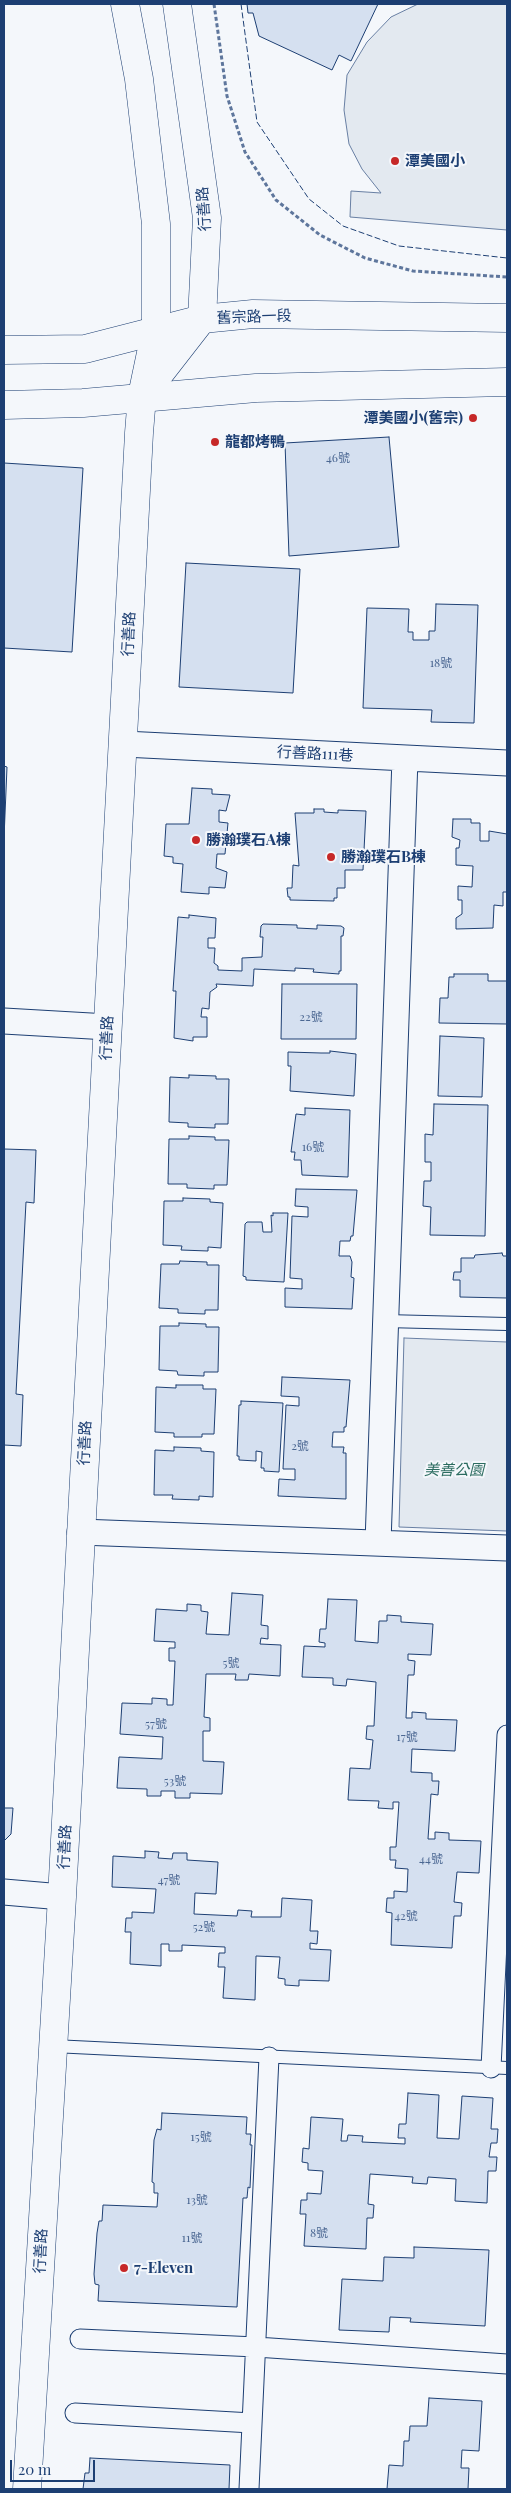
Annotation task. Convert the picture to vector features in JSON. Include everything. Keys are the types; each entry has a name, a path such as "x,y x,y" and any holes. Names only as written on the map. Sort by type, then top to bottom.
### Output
{"street":[{"name":"行善路","path":"27,2489 62,1897 142,396 156,329 156,224 139,79 125,4"},
{"name":"行善路","path":"177,4 208,218 202,319"},
{"name":"舊宗路一段","path":"4,350 85,349 156,329 202,319 253,314 507,318"},
{"path":"142,396 202,319"},
{"path":"4,405 83,402 265,387 507,382"},
{"name":"行善路111巷","path":"124,744 507,764"},
{"path":"378,1543 405,758"},
{"path":"4,1021 108,1027"},
{"path":"80,1532 507,1548"},
{"path":"499,2068 507,1735"},
{"path":"4,1892 62,1897"},
{"path":"249,2489 269,2056"},
{"path":"80,2339 256,2347 507,2364"},
{"path":"75,2413 252,2423"}],"lane":[{"path":"386,1321 507,1324"},
{"path":"53,2046 499,2068"}],"path":[{"path":"214,4 227,96 246,152 276,200 320,236 365,258 414,271 507,277"}],"green space":[{"path":"418,4 507,4 507,230 350,217 351,191 381,193 362,169 349,144 344,110 347,75 367,42 391,17"},
{"name":"美善公園","path":"404,1338 507,1342 507,1531 399,1527"}],"building":[{"path":"247,4 378,4 351,61 339,55 332,70 259,36 253,13 248,13"},
{"path":"389,437 399,547 289,556 285,443"},
{"path":"4,463 83,468 72,652 4,648"},
{"path":"186,563 300,569 293,693 179,687"},
{"path":"436,604 478,605 474,723 431,722 432,710 363,708 367,608 409,609 408,632 413,632 413,640 429,640 429,631 435,631"},
{"path":"4,766 7,767 4,838"},
{"name":"勝瀚璞石A棟","path":"192,788 212,789 212,794 230,795 226,811 219,810 219,822 228,823 225,854 217,854 216,868 227,872 225,888 209,887 209,894 181,892 183,864 173,863 173,857 164,856 166,824 189,824"},
{"name":"勝瀚璞石B棟","path":"314,809 324,809 324,812 338,813 338,810 366,811 363,870 345,870 345,888 337,888 337,898 334,898 334,901 290,900 290,897 288,897 287,888 292,888 293,865 299,866 295,813 314,813"},
{"path":"453,819 471,819 471,823 480,823 480,841 489,841 489,831 507,834 507,892 503,892 503,906 494,905 493,928 456,929 456,918 462,914 462,900 458,900 458,886 472,887 473,866 456,865 456,848 459,848 460,840 452,837"},
{"path":"189,915 216,918 215,938 208,938 208,948 215,948 214,963 218,966 218,970 242,971 242,958 262,957 263,937 260,937 263,924 297,925 297,928 317,929 317,925 341,926 344,928 343,936 341,936 341,971 339,971 339,974 313,972 314,969 295,968 295,971 254,969 253,986 216,984 217,987 210,992 209,1009 202,1008 201,1017 207,1017 207,1037 193,1037 193,1041 174,1038 176,991 173,991 178,917 189,918"},
{"path":"454,974 488,974 488,981 507,981 507,1024 439,1023 440,998 448,998 449,977 454,977"},
{"path":"282,984 357,984 356,1039 281,1039"},
{"path":"440,1036 484,1038 482,1097 438,1096"},
{"path":"330,1051 356,1054 354,1096 290,1091 291,1066 288,1066 288,1052 330,1053"},
{"path":"189,1075 216,1076 216,1079 229,1079 228,1124 215,1124 215,1128 188,1127 188,1123 169,1122 170,1077 189,1078"},
{"path":"434,1104 488,1105 485,1236 430,1235 431,1207 423,1206 424,1181 431,1181 431,1162 425,1162 425,1134 433,1135"},
{"path":"305,1108 350,1110 348,1177 302,1175 301,1160 294,1160 295,1152 291,1152 296,1114 305,1115"},
{"path":"189,1136 215,1137 215,1140 229,1140 227,1185 214,1185 214,1189 187,1188 187,1184 168,1184 169,1139 189,1139"},
{"path":"4,1149 36,1150 34,1203 26,1202 16,1394 23,1395 21,1446 4,1445"},
{"path":"296,1189 357,1190 353,1236 351,1236 350,1241 340,1241 339,1256 350,1256 352,1262 351,1277 354,1278 352,1309 285,1307 285,1288 302,1289 302,1279 290,1278 292,1216 308,1217 308,1207 295,1206"},
{"path":"183,1198 210,1199 210,1202 223,1203 221,1248 208,1247 208,1251 181,1250 182,1246 163,1245 164,1201 183,1201"},
{"path":"273,1213 288,1213 284,1282 246,1280 246,1277 243,1276 245,1224 247,1222 262,1222 263,1232 272,1232 271,1215 273,1216"},
{"path":"502,1253 503,1256 507,1256 507,1298 460,1297 460,1280 453,1280 454,1272 461,1272 461,1258 474,1258 475,1255"},
{"path":"180,1261 207,1262 207,1265 219,1265 218,1310 205,1310 205,1314 178,1313 178,1309 159,1308 161,1264 179,1264"},
{"path":"179,1323 206,1324 206,1327 219,1327 218,1372 204,1372 204,1376 178,1375 177,1371 159,1370 160,1326 179,1326"},
{"path":"282,1377 350,1380 346,1427 344,1427 344,1432 333,1432 332,1447 344,1447 343,1453 346,1453 346,1499 278,1496 279,1479 295,1480 295,1469 283,1469 286,1405 299,1406 299,1397 281,1396"},
{"path":"176,1385 203,1385 203,1389 216,1389 214,1434 202,1434 202,1437 174,1437 174,1433 155,1432 156,1387 176,1388"},
{"path":"241,1401 283,1403 279,1472 264,1471 264,1468 261,1468 262,1452 256,1451 256,1461 239,1460 239,1456 237,1456 239,1405 241,1405"},
{"path":"174,1447 201,1448 201,1451 214,1452 213,1497 199,1496 199,1500 172,1499 173,1495 154,1495 155,1450 174,1451"},
{"path":"232,1593 263,1595 261,1625 268,1626 268,1639 261,1638 260,1644 281,1645 280,1676 249,1674 248,1680 235,1680 236,1674 206,1674 204,1717 210,1718 210,1731 203,1731 203,1761 224,1762 222,1794 190,1793 190,1798 175,1798 175,1791 161,1791 161,1796 147,1796 147,1789 117,1788 119,1757 162,1759 163,1737 120,1734 122,1703 152,1704 152,1698 167,1699 167,1705 173,1705 175,1661 169,1661 169,1648 175,1648 175,1642 154,1641 156,1609 187,1611 187,1604 201,1605 201,1611 208,1612 206,1634 229,1635"},
{"path":"328,1599 357,1600 355,1641 378,1643 379,1621 387,1621 387,1615 401,1616 401,1622 433,1624 431,1655 408,1654 408,1660 415,1661 414,1675 408,1675 406,1718 412,1718 412,1712 426,1713 426,1719 457,1720 455,1751 412,1749 411,1772 432,1773 432,1781 439,1781 438,1795 431,1794 428,1839 435,1839 435,1832 449,1833 449,1840 481,1841 479,1873 457,1872 454,1902 462,1903 461,1916 454,1916 452,1948 391,1945 392,1913 386,1912 387,1898 394,1898 394,1891 407,1892 408,1869 395,1868 396,1860 390,1860 390,1847 396,1847 399,1802 393,1802 393,1809 378,1808 379,1801 348,1800 350,1768 370,1769 373,1740 366,1739 367,1726 374,1726 376,1682 347,1679 346,1686 333,1685 333,1678 302,1677 304,1646 325,1647 325,1643 319,1642 320,1629 326,1629"},
{"path":"4,1808 13,1808 11,1834 4,1841"},
{"path":"145,1851 159,1852 158,1858 172,1859 173,1853 187,1853 187,1860 218,1862 216,1894 195,1893 194,1914 237,1916 238,1910 252,1911 251,1917 281,1917 282,1898 312,1900 310,1931 318,1931 317,1944 310,1943 310,1949 331,1950 329,1981 299,1980 299,1986 285,1985 285,1979 278,1978 280,1957 256,1956 255,2000 223,1998 225,1967 218,1967 219,1953 225,1953 225,1947 182,1945 182,1951 169,1951 169,1944 161,1944 161,1966 130,1964 131,1932 125,1932 126,1918 132,1918 132,1912 154,1913 156,1889 112,1887 113,1856 145,1858"},
{"path":"408,2093 439,2095 437,2138 459,2139 462,2096 493,2098 491,2129 498,2129 497,2143 491,2143 489,2157 497,2157 496,2171 488,2171 487,2203 455,2201 456,2179 428,2177 427,2184 412,2183 413,2177 370,2174 368,2204 374,2205 373,2218 367,2218 366,2249 304,2246 306,2214 300,2214 301,2200 307,2200 307,2193 321,2194 323,2171 308,2170 308,2163 302,2162 303,2148 309,2149 311,2117 343,2119 341,2141 347,2141 348,2135 363,2136 362,2142 405,2144 405,2138 398,2138 399,2124 406,2124"},
{"path":"162,2113 247,2117 246,2134 251,2134 250,2145 252,2145 250,2188 248,2187 247,2198 243,2198 237,2307 98,2301 99,2285 95,2284 94,2274 97,2233 99,2221 102,2221 103,2205 157,2207 158,2193 154,2193 154,2183 152,2182 154,2140 157,2129 161,2130"},
{"path":"414,2247 489,2250 485,2326 410,2322 411,2318 390,2317 389,2332 339,2330 342,2279 383,2281 384,2257 414,2258"},
{"path":"429,2398 482,2401 479,2451 462,2450 461,2468 469,2468 468,2489 387,2489 389,2465 403,2466 404,2441 409,2441 410,2426 427,2426"},
{"path":"90,2458 230,2465 229,2489 83,2489 85,2473 89,2473"}],"fence":[{"path":"241,4 257,122 309,199 343,226 399,246 507,258"}],"place":[{"name":"潭美國小","path":"395,161"},
{"name":"潭美國小(舊宗)","path":"473,418"},
{"name":"龍都烤鴨","path":"215,442"},
{"name":"勝瀚璞石A棟","path":"196,840"},
{"name":"勝瀚璞石B棟","path":"331,857"},
{"name":"7-Eleven","path":"124,2268"}]}
